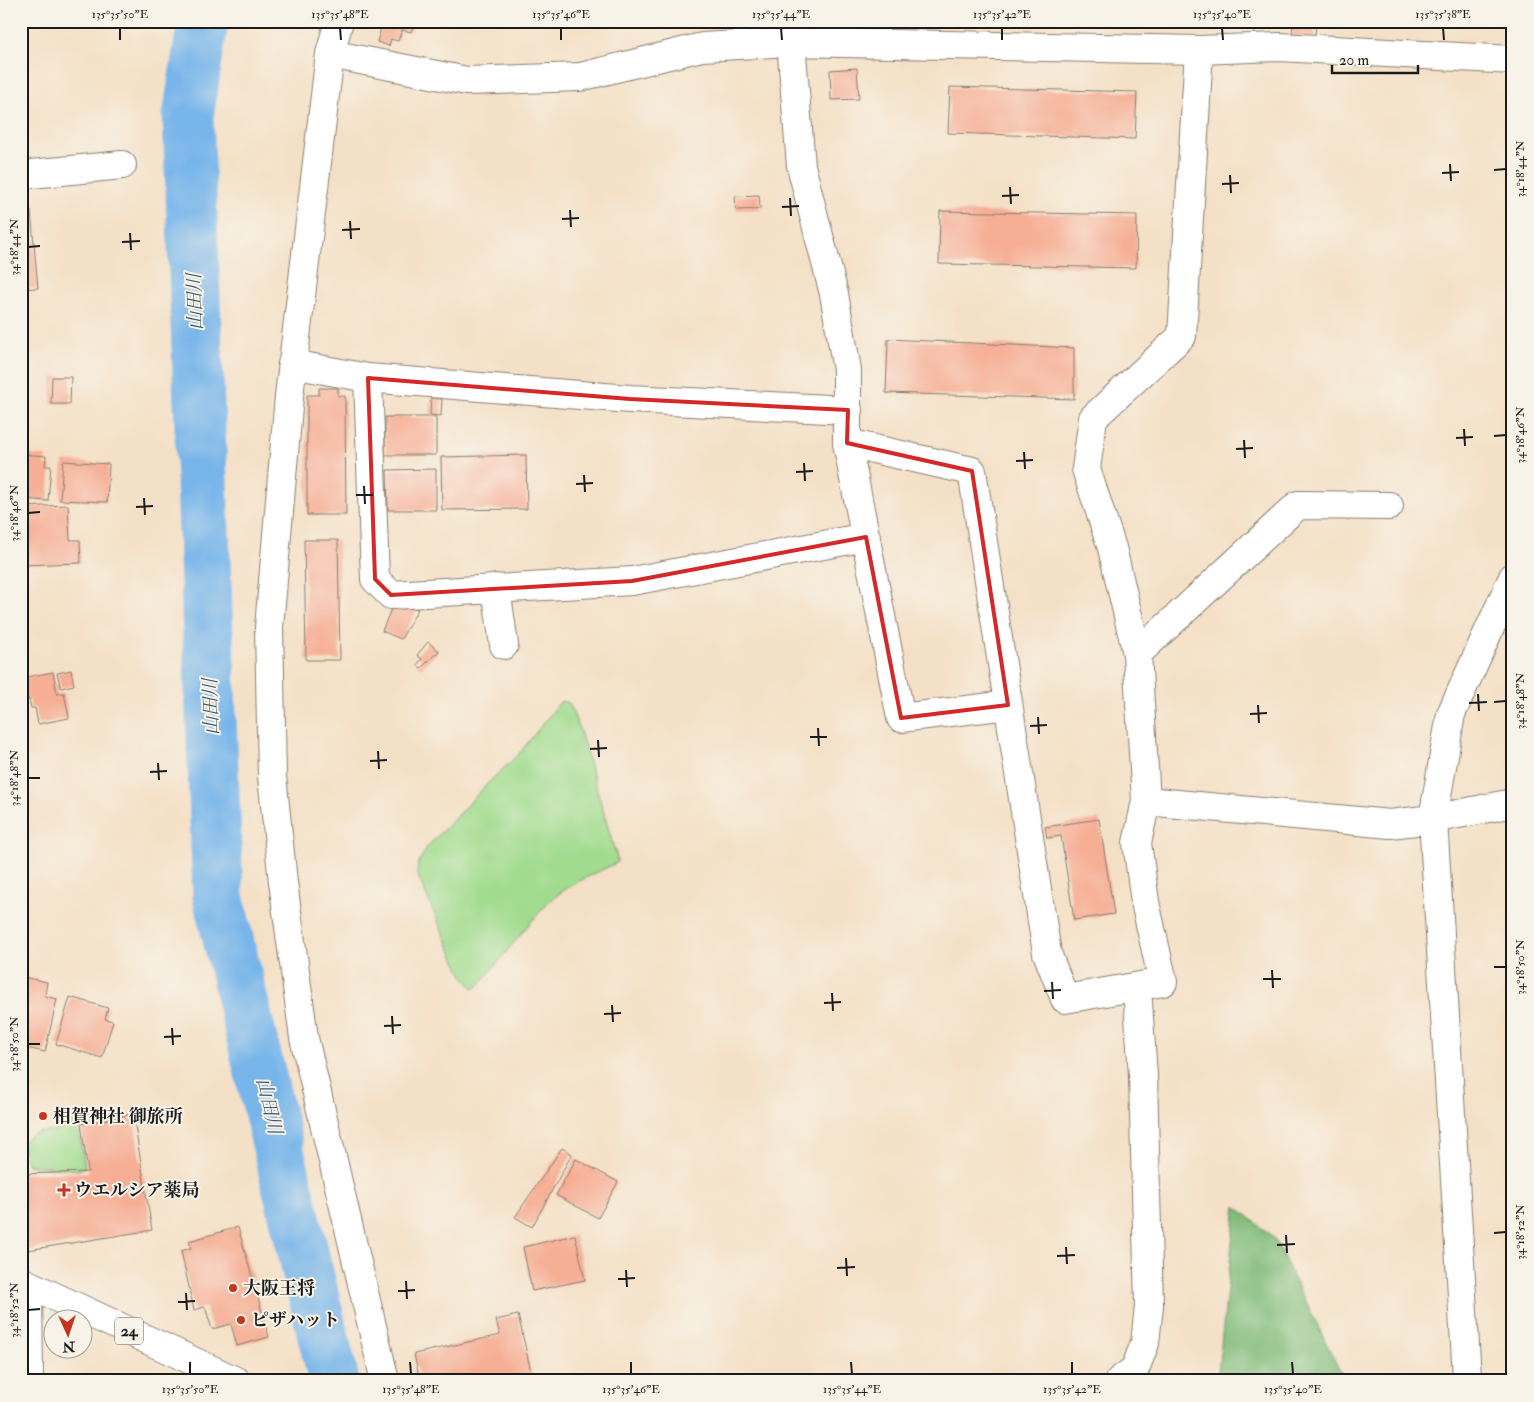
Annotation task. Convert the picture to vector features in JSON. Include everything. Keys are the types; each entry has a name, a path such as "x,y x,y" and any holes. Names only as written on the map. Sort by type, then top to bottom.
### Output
{"main road":[{"path":"339,21 330,54 292,364 269,627 272,776 283,882 304,1038 385,1381"},
{"path":"330,54 467,81 580,77 702,47 794,32 1199,50 1280,47 1513,60"},
{"path":"794,32 801,166 834,294 847,370 847,443 901,718 1008,705"},
{"path":"847,443 972,471 1047,953 1065,1000 1163,982 1145,902 1137,843 1146,801 1137,654 1112,548 1086,469 1092,418 1182,336 1199,50"},
{"path":"21,175 122,165"},
{"path":"292,364 368,378 630,399 848,410"},
{"path":"368,378 374,579 391,595 632,581 866,537"},
{"path":"1137,654 1298,505 1389,506"},
{"path":"1467,1377 1433,820 1451,714 1513,577"},
{"path":"496,588 504,645"},
{"path":"1146,801 1390,824 1433,820 1513,803"},
{"path":"1119,1381 1135,1369 1145,1343 1149,1306 1144,1086 1137,987"},
{"path":"25,1283 29,1381"},
{"name":"24","path":"25,1283 236,1381"}],"highlighted area":[{"path":"368,378 630,399 848,410 847,443 972,471 1008,705 901,718 866,537 632,581 391,595 375,579"}],"green space":[{"path":"561,701 569,703 580,731 618,862 581,880 554,897 478,986 473,988 462,974 431,906 417,874 418,864 427,847 492,779 518,755"},
{"path":"74,1122 81,1142 85,1167 79,1170 28,1165 21,1145 26,1139 36,1133 59,1130 65,1127 66,1123"},
{"path":"1236,1206 1274,1238 1345,1381 1217,1381"}],"building":[{"path":"383,21 415,21 411,32 402,30 398,41 391,39 389,46 377,42"},
{"path":"1293,21 1316,21 1315,38 1292,37"},
{"path":"857,68 859,99 831,100 830,70"},
{"path":"950,87 1137,92 1135,139 948,133"},
{"path":"759,195 760,209 736,210 735,196"},
{"path":"31,211 38,288 21,289 21,212"},
{"path":"940,211 1137,215 1136,268 939,264"},
{"path":"888,339 1074,348 1074,399 886,393"},
{"path":"52,377 71,377 70,404 51,404"},
{"path":"319,388 338,388 338,396 345,396 346,515 307,515 307,395 319,395"},
{"path":"431,398 442,399 441,416 430,415"},
{"path":"385,417 436,417 436,455 385,455"},
{"path":"21,454 46,456 45,466 51,466 48,501 21,499"},
{"path":"526,455 527,509 442,510 441,457"},
{"path":"63,461 109,464 107,502 60,500"},
{"path":"436,469 436,510 388,510 387,470"},
{"path":"68,505 70,540 80,540 81,563 21,565 21,507"},
{"path":"304,540 338,540 340,660 306,660"},
{"path":"393,604 418,609 401,639 382,631"},
{"path":"428,642 439,651 421,668 417,665 422,659 417,655"},
{"path":"71,670 74,685 61,688 57,673"},
{"path":"53,672 57,694 64,693 69,718 38,724 35,708 31,708 29,699 25,700 21,678"},
{"path":"1099,819 1114,914 1074,920 1061,836 1047,838 1045,827"},
{"path":"23,977 47,982 45,996 57,999 45,1052 21,1047 27,1009 21,1008"},
{"path":"70,997 108,1008 105,1019 113,1021 102,1058 56,1044"},
{"path":"133,1114 152,1230 28,1250 21,1196 21,1174 88,1172 81,1124"},
{"path":"562,1148 572,1154 532,1227 515,1217"},
{"path":"576,1159 618,1182 598,1218 556,1195"},
{"path":"238,1227 269,1337 237,1346 231,1324 212,1329 205,1307 194,1310 181,1251 191,1248 189,1241"},
{"path":"575,1235 585,1280 532,1291 523,1247"},
{"path":"518,1315 533,1381 420,1381 414,1354 500,1335 496,1320"}],"waterway":[{"name":"山田川","path":"203,21 188,116 218,897 334,1381"}],"place":[{"name":"相賀神社 御旅所","path":"43,1116"},
{"name":"ウエルシア薬局","path":"64,1190"},
{"name":"大阪王将","path":"233,1288"},
{"name":"ピザハット","path":"241,1320"}]}
